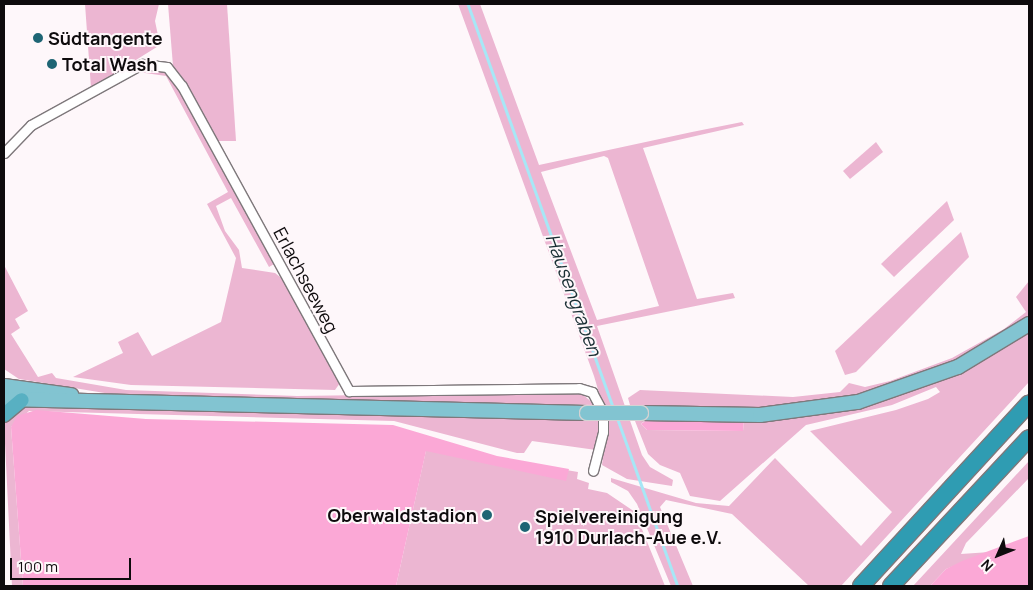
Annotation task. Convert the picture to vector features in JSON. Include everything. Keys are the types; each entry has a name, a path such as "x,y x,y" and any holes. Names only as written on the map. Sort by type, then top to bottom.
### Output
{"highway":[{"path":"4,415 21,394"},
{"path":"861,586 1029,403"},
{"path":"891,586 1029,438"}],"main road":[{"path":"4,386 21,394 99,401 641,414 760,415 858,402 910,387 958,367 1029,324"},
{"path":"4,375 21,394"},
{"path":"4,399 21,394"}],"street":[{"name":"Erlachseeweg","path":"4,152 31,125 142,64 166,67 182,86 350,391 579,388 592,392 603,413 603,432 593,472"}],"shaded area":[{"path":"85,4 159,4 155,21 160,45 91,88"},
{"path":"168,4 227,4 236,141 216,141 173,66"},
{"path":"458,4 480,4 539,165 742,122 744,125 643,148 697,299 733,293 735,298 597,326 642,455 650,467 673,480 672,486 627,479 602,465 607,420 594,376","holes":["604,156 608,158 659,306 597,320 541,172"]},
{"path":"146,68 164,70 173,77 274,264 269,267 231,198 216,206 225,231 239,250 242,268 275,273 284,280 340,383 335,390 131,385 73,377 123,353 118,342 138,332 152,356 221,322 236,258 207,204 228,192 166,76 138,72"},
{"path":"876,142 883,152 850,179 843,171"},
{"path":"947,201 954,220 894,277 881,264"},
{"path":"961,232 969,257 856,372 845,375 835,351"},
{"path":"4,265 28,311 15,319 20,328 11,334 38,377 52,373 56,378 126,390 297,396 580,392 595,405 123,396 19,379 4,369"},
{"path":"1029,281 1029,319 958,361 875,392 785,408 644,409 643,405 630,405 628,398 640,390 793,397 840,392 849,383 865,387 890,381 952,358 1004,329 1026,312 1016,297"},
{"path":"1029,330 1029,382 841,586 809,586 732,514 666,500 660,507 693,586 671,586 637,504 628,491 611,482 611,478 696,503 729,506 775,458 861,546 892,512 810,431 896,410 928,399 940,392 936,387 892,405 806,425 720,501 690,496 680,473 660,465 648,454 635,421 644,421 641,424 647,430 743,431 744,420 806,417 869,405 933,384"},
{"path":"22,405 62,409 85,406 601,419 596,450 532,441 524,453 517,453 394,421 29,411 11,427 23,586 12,586 4,423"},
{"path":"36,410 146,419 393,425 497,456 569,469 566,481 426,451 396,586 23,586 11,427 17,416"},
{"path":"649,418 744,420 743,431 647,430 641,424"},
{"name":"Spielvereinigung 1910 Durlach-Aue e.V.","path":"427,446 578,472 577,479 589,483 588,489 607,493 635,512 665,586 396,586"},
{"path":"1029,461 1029,478 966,543 961,554 990,552 946,569 930,586 913,586"},
{"path":"1029,536 1029,586 930,586 946,569 962,561"}],"waterway":[{"name":"Hausengraben","path":"468,4 614,409"},
{"name":"Hausengraben","path":"617,417 678,586"}],"place":[{"name":"Südtangente","path":"38,38"},
{"name":"Total Wash","path":"52,64"},
{"name":"Oberwaldstadion","path":"487,515"},
{"name":"Spielvereinigung 1910 Durlach-Aue e.V.","path":"525,527"}]}
